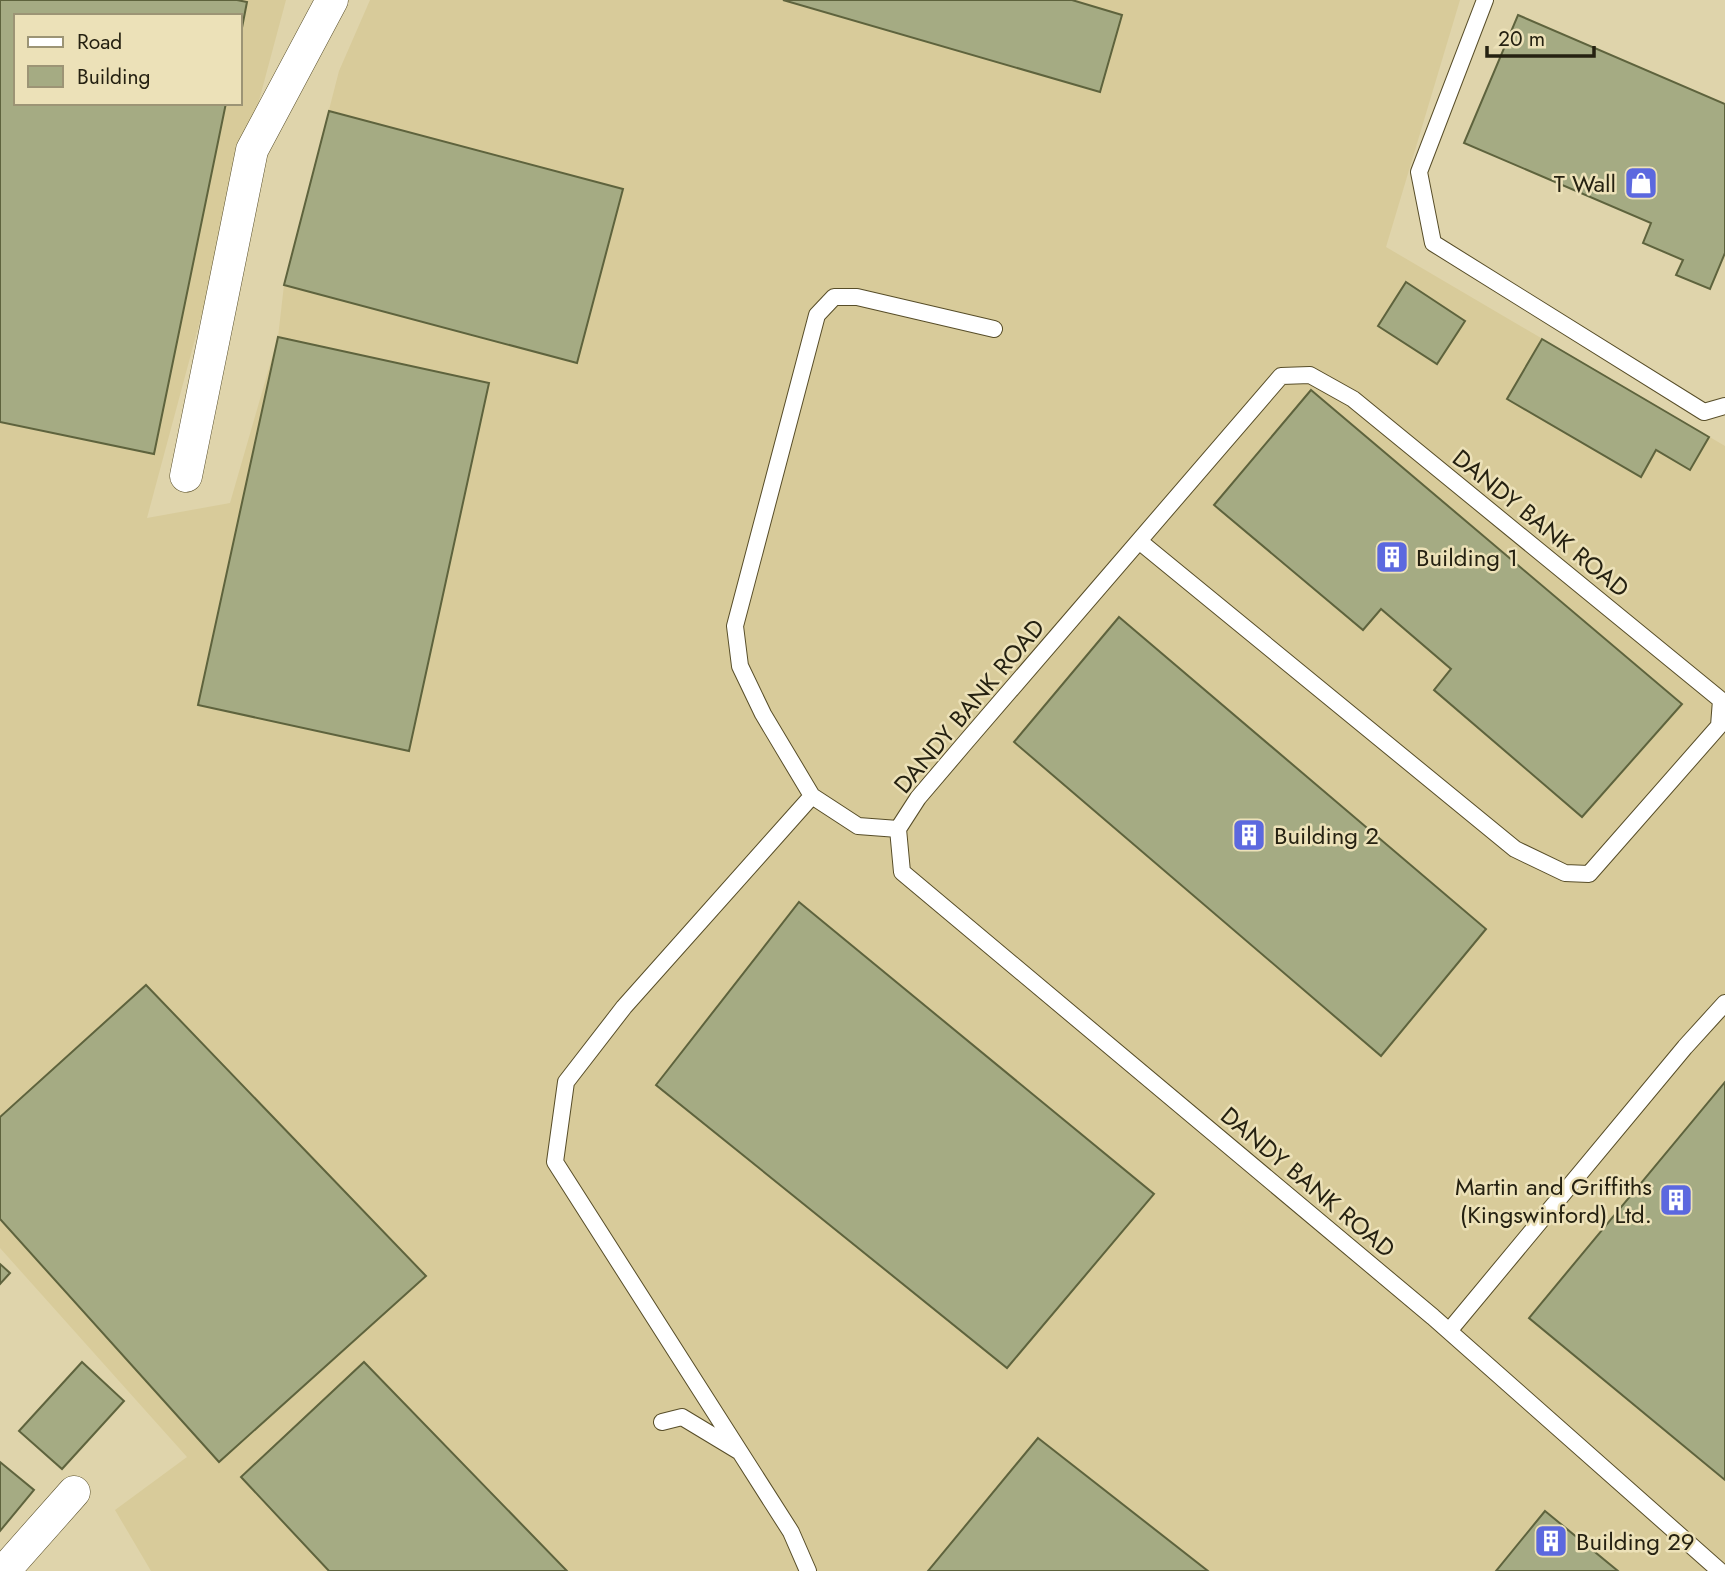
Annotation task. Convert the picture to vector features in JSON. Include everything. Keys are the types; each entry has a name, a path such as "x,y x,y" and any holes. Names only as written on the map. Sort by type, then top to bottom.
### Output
{"street":[{"path":"186,477 252,150 332,0"},
{"path":"13,1567 74,1492"}],"lane":[{"path":"1485,0 1419,172 1433,243 1704,412 1725,406"},
{"path":"898,829 858,826 812,796 763,714 740,666 735,626 817,315 834,296 857,297 994,329"},
{"name":"DANDY BANK ROAD","path":"1139,541 1515,849 1565,873 1589,874 1719,726 1721,699 1353,399 1310,375 1281,376 1139,541 918,798 898,829 902,872 1449,1331 1720,1571"},
{"path":"808,1571 791,1532 555,1161 566,1082 624,1007 812,796"},
{"path":"1449,1331 1725,1003"},
{"path":"662,1422 682,1418 740,1452"}],"shaded area":[{"path":"0,0 286,0 147,518 230,503 278,337 284,285 339,71 370,0 1460,0 1386,247 1725,446 1725,1571 151,1571 115,1510 187,1457 0,1248"}],"building":[{"path":"0,0 247,2 242,28 242,14 14,14 14,105 226,105 154,454 0,422"},
{"path":"783,0 1072,0 1122,15 1100,92"},
{"name":"T Wall","path":"1518,15 1725,104 1725,253 1710,289 1676,275 1683,260 1643,243 1651,223 1464,143"},
{"path":"329,111 623,189 577,363 284,285"},
{"path":"1406,282 1465,321 1437,364 1378,326"},
{"path":"278,337 489,383 409,751 198,705"},
{"path":"1542,339 1709,437 1690,470 1656,450 1641,477 1507,399"},
{"name":"Building 1","path":"1311,390 1682,704 1582,817 1434,690 1451,669 1381,609 1363,630 1214,505"},
{"name":"Building 2","path":"1119,617 1486,929 1381,1056 1014,742"},
{"path":"799,902 1154,1194 1007,1368 656,1085"},
{"path":"146,985 426,1276 219,1462 0,1219 0,1117"},
{"name":"Martin and Griffiths (Kingswinford) Ltd.","path":"1725,1082 1725,1480 1529,1318"},
{"path":"0,1264 10,1273 0,1284"},
{"path":"82,1362 124,1401 62,1469 19,1431"},
{"path":"364,1362 567,1571 329,1571 241,1477"},
{"path":"1038,1438 1208,1571 928,1571"},
{"path":"0,1462 34,1490 0,1531"},
{"name":"Building 29","path":"1545,1511 1618,1571 1496,1571"}],"place":[{"name":"T Wall","path":"1641,183"},
{"name":"Building 1","path":"1392,557"},
{"name":"Building 2","path":"1249,835"},
{"name":"Martin and Griffiths (Kingswinford) Ltd.","path":"1676,1200"},
{"name":"Building 29","path":"1551,1541"}]}
